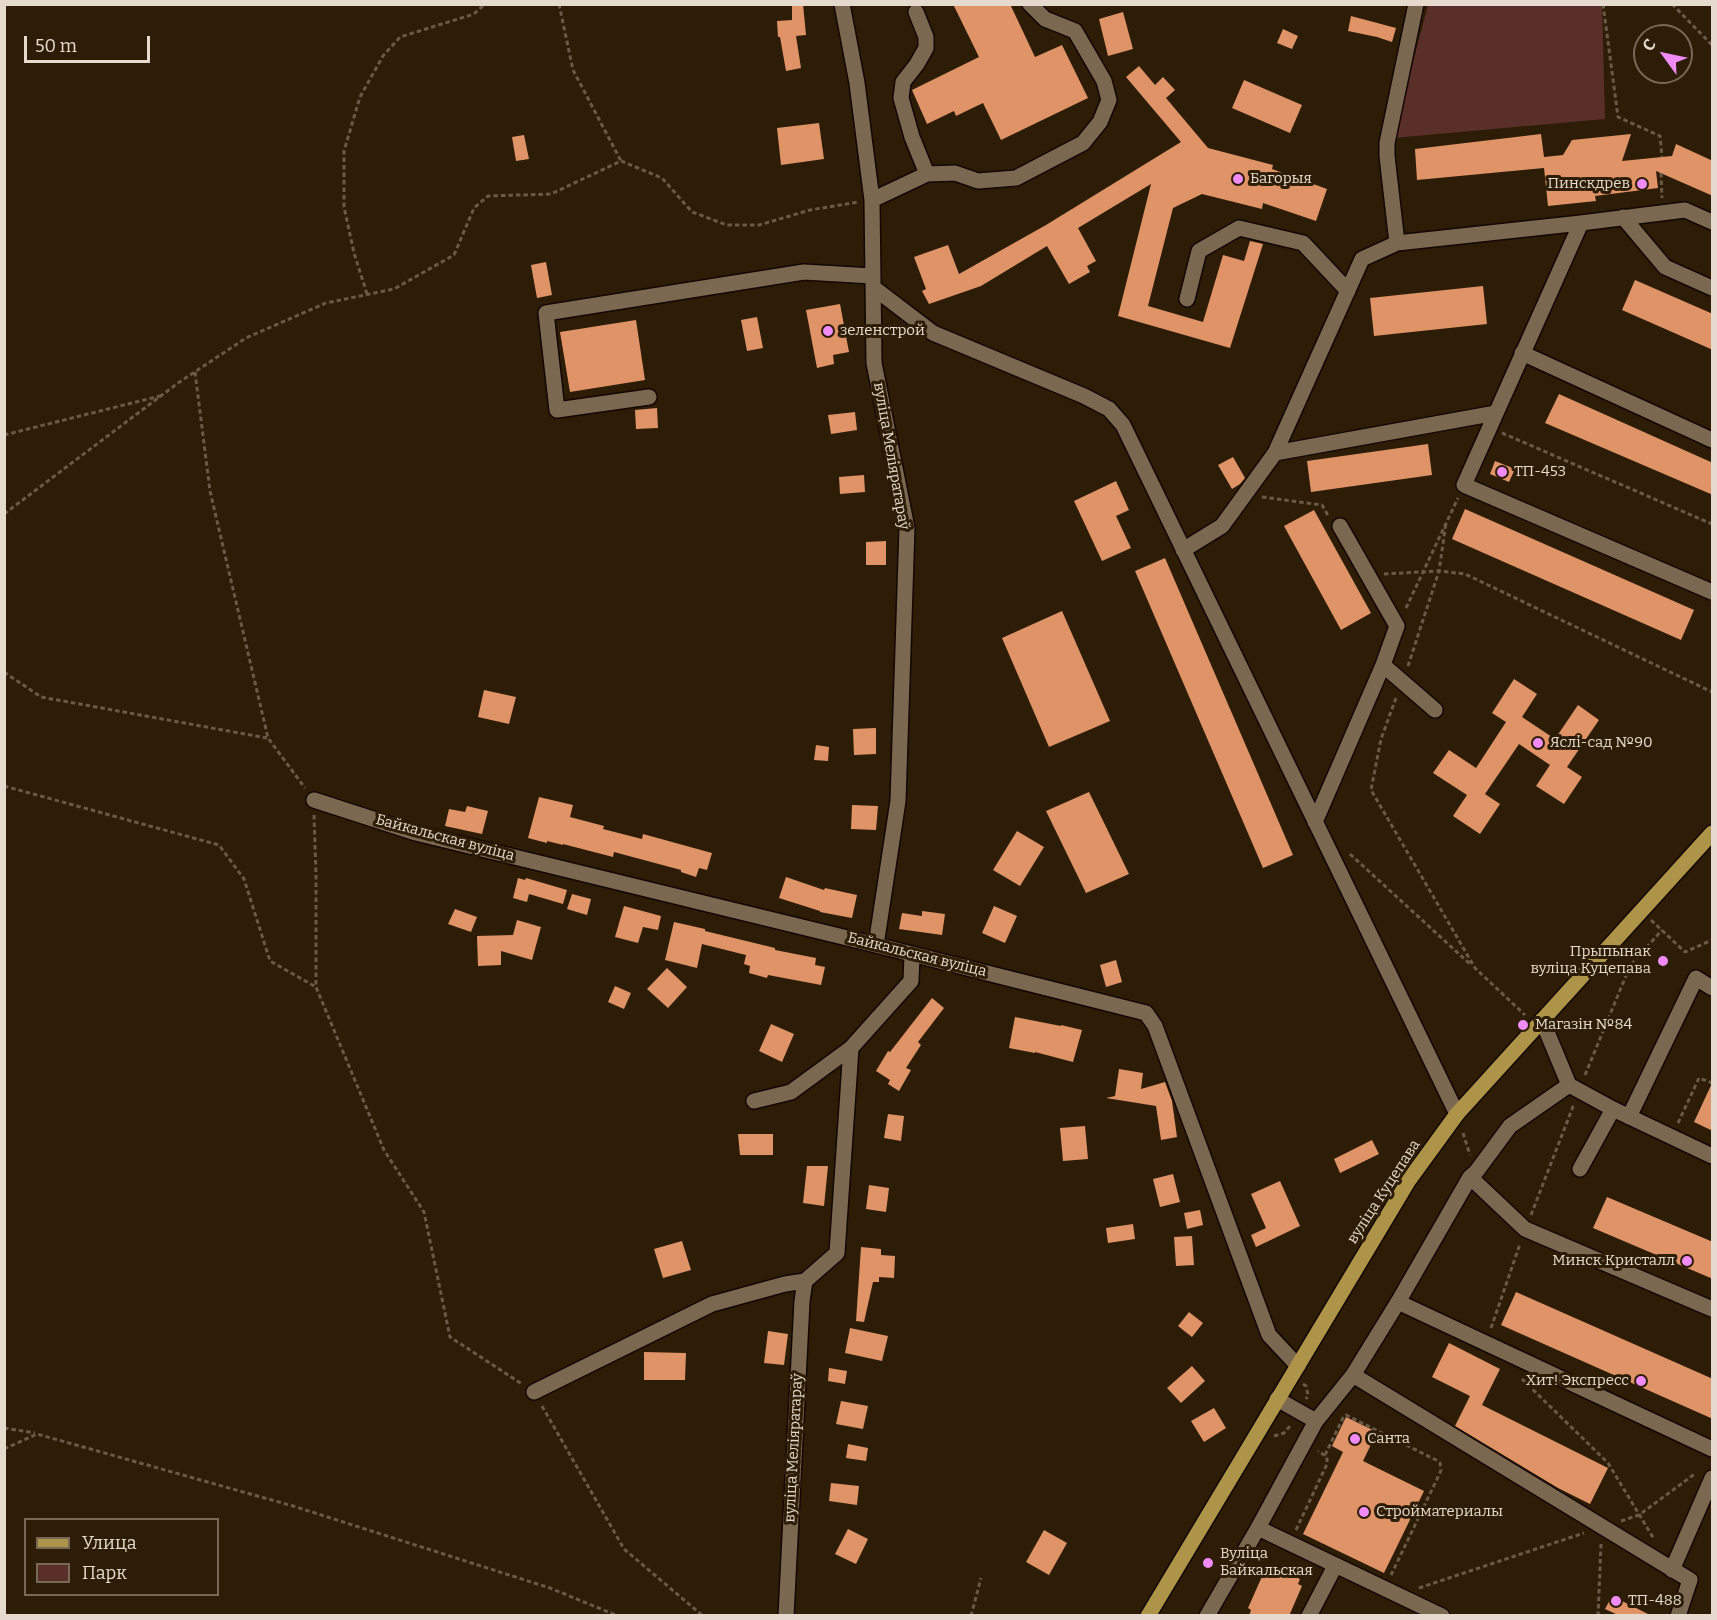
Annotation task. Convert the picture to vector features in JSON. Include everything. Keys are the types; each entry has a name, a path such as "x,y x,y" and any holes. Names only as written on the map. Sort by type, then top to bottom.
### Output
{"main road":[{"name":"вуліца Куцепава","path":"1148,1616 1409,1180 1457,1114 1713,833"}],"street":[{"name":"вуліца Меліяратараў","path":"842,4 857,83 872,200 874,363 907,528 898,801 876,945"},
{"path":"872,200 927,174 955,173 978,181 1016,178 1083,143 1100,122 1109,100 1104,81 1075,31 1045,19 1030,4"},
{"path":"1397,243 1387,142 1416,4"},
{"path":"916,12 926,37 926,48 903,82 901,98 912,137 927,174"},
{"path":"1182,550 1222,526 1275,453 1362,259 1397,243 1685,210 1713,222"},
{"path":"1623,217 1665,267 1713,288"},
{"path":"1581,223 1464,485 1713,592"},
{"path":"1187,299 1199,251 1239,228 1303,243 1348,291"},
{"path":"649,397 557,410 546,313 804,272 873,282 933,333 1084,396 1109,409 1123,425 1457,1114"},
{"path":"1522,353 1713,440"},
{"path":"1275,453 1493,420"},
{"path":"1315,822 1383,665 1397,626 1340,526"},
{"path":"1383,665 1435,710"},
{"name":"Байкальская вуліца","path":"314,800 416,833 1146,1013 1155,1026 1269,1335 1298,1366"},
{"path":"754,1101 791,1092 851,1048 911,981 912,955"},
{"path":"1629,1117 1696,978 1713,988"},
{"path":"1540,1023 1574,1088 1629,1117 1713,1156"},
{"path":"534,1392 712,1304 785,1284 805,1281 837,1253 851,1048"},
{"path":"1207,1616 1317,1421 1353,1375 1473,1174 1510,1126 1574,1088"},
{"path":"1580,1169 1613,1109"},
{"path":"1473,1174 1525,1229 1713,1309"},
{"name":"вуліца Меліяратараў","path":"786,1616 802,1301 805,1281"},
{"path":"1398,1302 1713,1449"},
{"path":"1353,1375 1690,1581 1678,1616"},
{"path":"1277,1399 1317,1421"},
{"path":"1672,1570 1708,1473"},
{"path":"1258,1528 1442,1616"},
{"path":"1309,1616 1335,1566"}],"path":[{"path":"367,295 354,253 344,207 344,151 360,97 383,56 400,37 474,14 485,4"},
{"path":"559,4 573,70 621,160 663,178 692,212 727,225 759,225 810,210 872,200"},
{"path":"1603,4 1618,117 1660,136 1662,157"},
{"path":"1672,4 1713,45"},
{"path":"4,514 162,395 246,338 326,303 394,289 454,255 474,208 488,196 551,194 621,160"},
{"path":"1661,173 1663,214"},
{"path":"195,372 210,491 268,738 314,800 316,987 384,1150 424,1212 450,1337 534,1392 624,1550 703,1616"},
{"path":"4,435 162,395"},
{"path":"1493,420 1713,524"},
{"path":"1397,626 1464,485"},
{"path":"1244,495 1322,505 1330,519 1340,526"},
{"path":"1446,523 1438,571 1381,739 1371,790 1475,968"},
{"path":"1368,575 1438,571 1465,574 1713,692"},
{"path":"4,672 41,697 268,738"},
{"path":"4,786 219,845 244,879 270,961 316,987"},
{"path":"1349,853 1475,968 1540,1023"},
{"path":"1642,911 1685,952 1713,939"},
{"path":"1486,1344 1574,1088 1630,966 1662,930"},
{"path":"1672,1137 1699,1078 1713,1083"},
{"path":"1457,1114 1473,1174"},
{"path":"1519,1376 1608,1463 1656,1542"},
{"path":"1325,1455 1346,1415 1440,1463 1439,1475 1391,1576 1386,1581"},
{"path":"4,1428 37,1434 293,1506 550,1588 618,1616"},
{"path":"4,1449 37,1434"},
{"path":"1296,1535 1297,1527 1328,1459 1325,1455 1304,1444"},
{"path":"1398,1595 1639,1515 1708,1473"},
{"path":"1598,1616 1601,1528"},
{"path":"971,1616 981,1578"}],"green space":[{"path":"1428,5 1602,5 1605,119 1393,138"}],"building":[{"path":"792,4 803,4 806,35 796,36 801,68 786,71 780,37 778,37 777,21 792,20"},
{"path":"953,4 1010,4 1035,57 1062,45 1088,98 1001,140 983,103 956,116 954,111 927,124 912,90 979,57"},
{"path":"1123,12 1133,49 1108,56 1099,19"},
{"path":"1351,16 1396,28 1392,42 1348,31"},
{"path":"1283,29 1298,36 1292,49 1277,43"},
{"path":"1139,66 1155,85 1163,77 1175,90 1166,98 1208,148 1273,165 1272,169 1327,189 1316,221 1263,203 1262,209 1202,194 1173,208 1148,306 1203,322 1223,255 1244,261 1250,241 1263,244 1230,348 1118,316 1151,184 1078,228 1096,261 1087,266 1090,272 1069,284 1047,246 981,286 929,304 922,291 926,289 914,257 948,245 959,274 1046,225 1181,142 1126,77"},
{"path":"1244,80 1302,105 1290,133 1232,108"},
{"path":"819,123 824,159 781,165 777,128"},
{"path":"1541,134 1544,157 1563,155 1572,140 1631,134 1622,161 1672,156 1676,144 1713,161 1713,196 1656,171 1658,188 1595,196 1596,201 1548,206 1544,168 1417,180 1415,149"},
{"path":"524,135 529,159 516,161 512,137"},
{"path":"546,262 552,295 537,298 531,265"},
{"path":"1635,280 1713,314 1713,350 1622,310"},
{"path":"1483,286 1487,324 1374,336 1370,298"},
{"name":"зеленстрой","path":"840,304 849,352 833,355 834,364 817,368 806,310"},
{"path":"757,317 763,348 747,351 741,320"},
{"path":"636,320 645,380 570,392 560,332"},
{"path":"1559,394 1713,463 1713,495 1545,423"},
{"path":"657,408 658,428 636,429 635,410"},
{"path":"855,412 857,430 831,434 828,415"},
{"path":"1428,444 1432,475 1311,492 1307,461"},
{"path":"1233,457 1245,478 1232,489 1218,465"},
{"name":"ТП-453","path":"1495,461 1515,469 1509,482 1490,474"},
{"path":"864,475 865,492 840,494 839,477"},
{"path":"1116,481 1129,510 1116,516 1131,548 1102,561 1074,501"},
{"path":"1465,509 1694,610 1681,640 1452,539"},
{"path":"1314,510 1371,613 1341,630 1284,526"},
{"path":"886,541 886,565 866,565 866,542"},
{"path":"1165,558 1293,855 1263,868 1135,571"},
{"path":"1062,611 1110,721 1049,747 1002,638"},
{"path":"1514,679 1537,694 1522,717 1555,739 1578,705 1599,720 1567,767 1582,777 1564,804 1536,786 1550,765 1519,744 1485,794 1500,804 1480,834 1453,816 1467,795 1433,773 1449,750 1476,768 1506,722 1492,713"},
{"path":"484,690 516,697 509,724 478,717"},
{"path":"876,728 876,754 854,755 853,729"},
{"path":"816,745 829,747 828,761 814,760"},
{"path":"1089,792 1129,874 1086,893 1046,811"},
{"path":"539,797 573,805 570,817 604,826 603,829 642,839 643,834 712,853 707,870 699,868 696,877 681,872 681,870 614,852 613,857 528,838"},
{"path":"852,805 878,806 876,830 851,829"},
{"path":"467,806 488,811 482,834 445,826 449,809 465,812"},
{"path":"1017,831 1044,847 1020,886 993,870"},
{"path":"786,877 824,890 825,888 857,895 852,918 820,912 779,898"},
{"path":"518,878 525,880 526,878 567,890 563,904 529,894 527,902 513,898"},
{"path":"572,894 591,899 587,915 567,909"},
{"path":"624,906 661,916 658,930 643,927 638,943 615,937"},
{"path":"994,906 1017,916 1005,943 982,933"},
{"path":"455,909 477,917 471,932 448,924"},
{"path":"922,911 945,914 942,935 899,929 902,913 922,916"},
{"path":"517,920 541,927 532,960 501,951 501,965 478,966 477,936 513,935"},
{"path":"674,922 775,948 775,950 816,958 815,965 825,967 821,985 768,975 767,978 749,973 750,966 744,964 746,955 702,944 697,968 665,960"},
{"path":"1116,960 1122,982 1106,987 1100,965"},
{"path":"667,968 687,987 668,1008 647,989"},
{"path":"615,986 631,993 624,1009 608,1002"},
{"path":"932,998 944,1008 918,1042 921,1045 906,1068 911,1070 899,1091 888,1084 890,1080 876,1071 888,1051 890,1052"},
{"path":"1015,1017 1082,1030 1073,1062 1009,1048"},
{"path":"771,1024 794,1034 782,1062 759,1051"},
{"path":"1119,1069 1143,1073 1141,1089 1165,1082 1172,1101 1177,1137 1161,1140 1156,1106 1106,1098 1115,1096"},
{"path":"1713,1081 1713,1131 1694,1122"},
{"path":"888,1114 904,1116 901,1141 884,1138"},
{"path":"1085,1126 1088,1159 1063,1161 1060,1128"},
{"path":"738,1134 773,1134 773,1155 740,1155"},
{"path":"1372,1140 1379,1154 1340,1173 1334,1159"},
{"path":"807,1166 828,1166 824,1206 803,1203"},
{"path":"1173,1174 1180,1202 1160,1207 1153,1179"},
{"path":"1280,1181 1300,1226 1256,1247 1251,1235 1266,1228 1251,1194"},
{"path":"869,1185 889,1188 886,1212 866,1209"},
{"path":"1607,1197 1713,1242 1713,1279 1593,1228"},
{"path":"1200,1210 1203,1225 1187,1229 1184,1213"},
{"path":"1133,1224 1135,1239 1108,1243 1106,1228"},
{"path":"1192,1236 1194,1265 1176,1266 1174,1237"},
{"path":"682,1241 691,1270 663,1278 654,1249"},
{"path":"861,1247 881,1249 881,1255 895,1256 894,1278 879,1277 879,1282 873,1282 864,1322 856,1321"},
{"path":"1516,1292 1713,1379 1713,1419 1501,1325"},
{"path":"1189,1312 1203,1323 1192,1337 1178,1326"},
{"path":"850,1328 888,1336 882,1361 845,1353"},
{"path":"768,1331 788,1334 784,1365 764,1363"},
{"path":"1449,1343 1500,1369 1482,1405 1608,1468 1590,1504 1558,1488 1455,1426 1470,1396 1432,1377"},
{"path":"644,1352 686,1353 685,1380 644,1380"},
{"path":"1192,1366 1205,1381 1181,1403 1167,1388"},
{"path":"829,1368 847,1371 845,1384 828,1381"},
{"path":"841,1401 868,1406 863,1429 836,1424"},
{"path":"1214,1408 1226,1428 1204,1442 1191,1421"},
{"name":"Стройматериалы","path":"1346,1417 1377,1432 1363,1461 1424,1491 1384,1573 1303,1534 1343,1452 1332,1446"},
{"path":"848,1444 868,1448 866,1461 846,1458"},
{"path":"831,1483 859,1486 857,1505 829,1501"},
{"path":"848,1529 868,1539 856,1564 835,1554"},
{"path":"1044,1530 1067,1543 1049,1575 1026,1562"},
{"path":"1270,1566 1300,1579 1298,1584 1302,1586 1289,1616 1249,1616 1251,1610 1248,1608 1264,1572 1267,1574"},
{"name":"ТП-488","path":"1612,1596 1652,1616 1620,1616 1605,1609"}],"place":[{"name":"Багорыя","path":"1238,179"},
{"name":"Пинскдрев","path":"1642,184"},
{"name":"зеленстрой","path":"828,331"},
{"name":"ТП-453","path":"1502,472"},
{"name":"Яслі-сад №90","path":"1538,743"},
{"name":"Прыпынак вуліца Куцепава","path":"1663,961"},
{"name":"Магазін №84","path":"1523,1025"},
{"name":"Минск Кристалл","path":"1687,1261"},
{"name":"Хит! Экспресс","path":"1641,1381"},
{"name":"Санта","path":"1355,1439"},
{"name":"Стройматериалы","path":"1364,1512"},
{"name":"Вуліца Байкальская","path":"1208,1563"},
{"name":"ТП-488","path":"1616,1601"}]}
